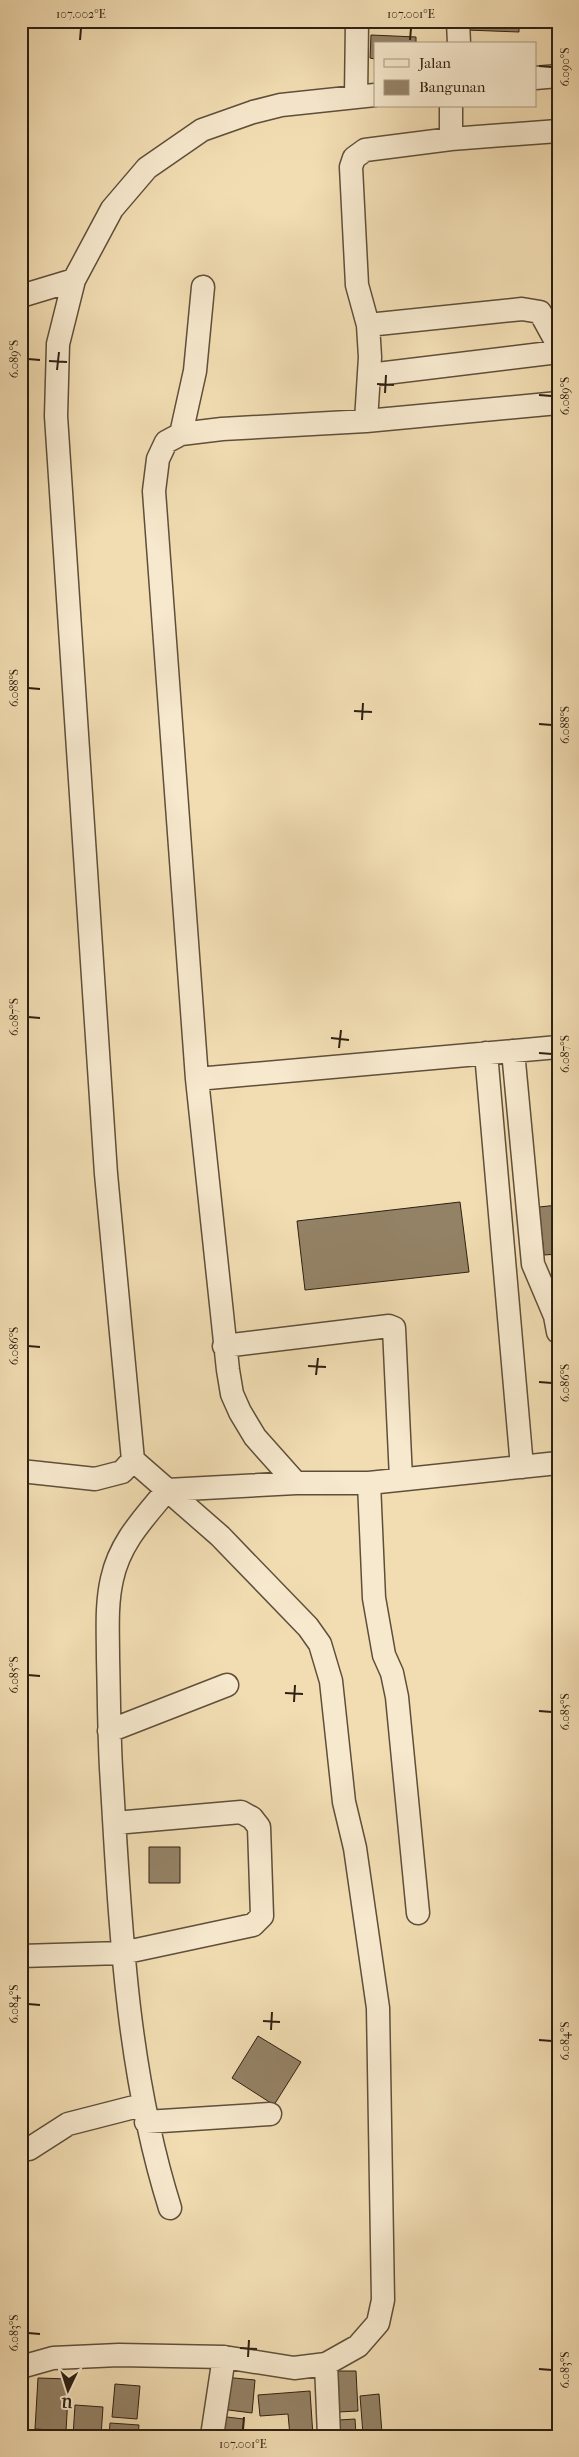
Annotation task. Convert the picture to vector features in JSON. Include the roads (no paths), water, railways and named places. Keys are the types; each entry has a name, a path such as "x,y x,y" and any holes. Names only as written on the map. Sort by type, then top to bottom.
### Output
{"street":[{"path":"21,2367 53,2358 119,2355 224,2357 294,2368 326,2364 358,2346 378,2323 383,2300 378,2008 355,1848 344,1802 331,1681 320,1644 308,1627 220,1536 133,1460 106,1174 56,416 58,344 74,280 112,209 147,168 202,130 281,105 366,96 357,21"},
{"path":"458,21 459,42"},
{"path":"536,78 558,76"},
{"path":"451,108 451,139"},
{"path":"366,421 369,375 368,325 357,285 350,167 354,158 365,150 451,139 558,131"},
{"path":"21,296 74,280"},
{"path":"181,434 195,371 203,287"},
{"path":"368,325 522,309 540,312 558,345"},
{"path":"369,375 558,352"},
{"path":"296,1483 255,1437 240,1412 232,1394 224,1346 197,1079 154,491 158,459 166,442 181,434 222,429 366,421 558,403"},
{"path":"197,1079 558,1047"},
{"path":"513,1051 533,1264 555,1316 558,1332"},
{"path":"486,1053 522,1466"},
{"path":"224,1346 389,1326 394,1328 401,1480"},
{"path":"21,1471 95,1479 122,1472 133,1460"},
{"path":"170,2208 156,2163 144,2113 122,1953 109,1732 107,1608 112,1578 128,1537 167,1490 296,1483 369,1483 558,1463"},
{"path":"369,1483 374,1598 384,1655 392,1673 397,1697 418,1913"},
{"path":"109,1732 227,1685"},
{"path":"21,1956 122,1953 253,1925 262,1916 259,1827 252,1818 241,1812 114,1823"},
{"path":"29,2149 68,2124 144,2113 270,2114"},
{"path":"212,2436 224,2357"},
{"path":"326,2364 329,2436"}]}
